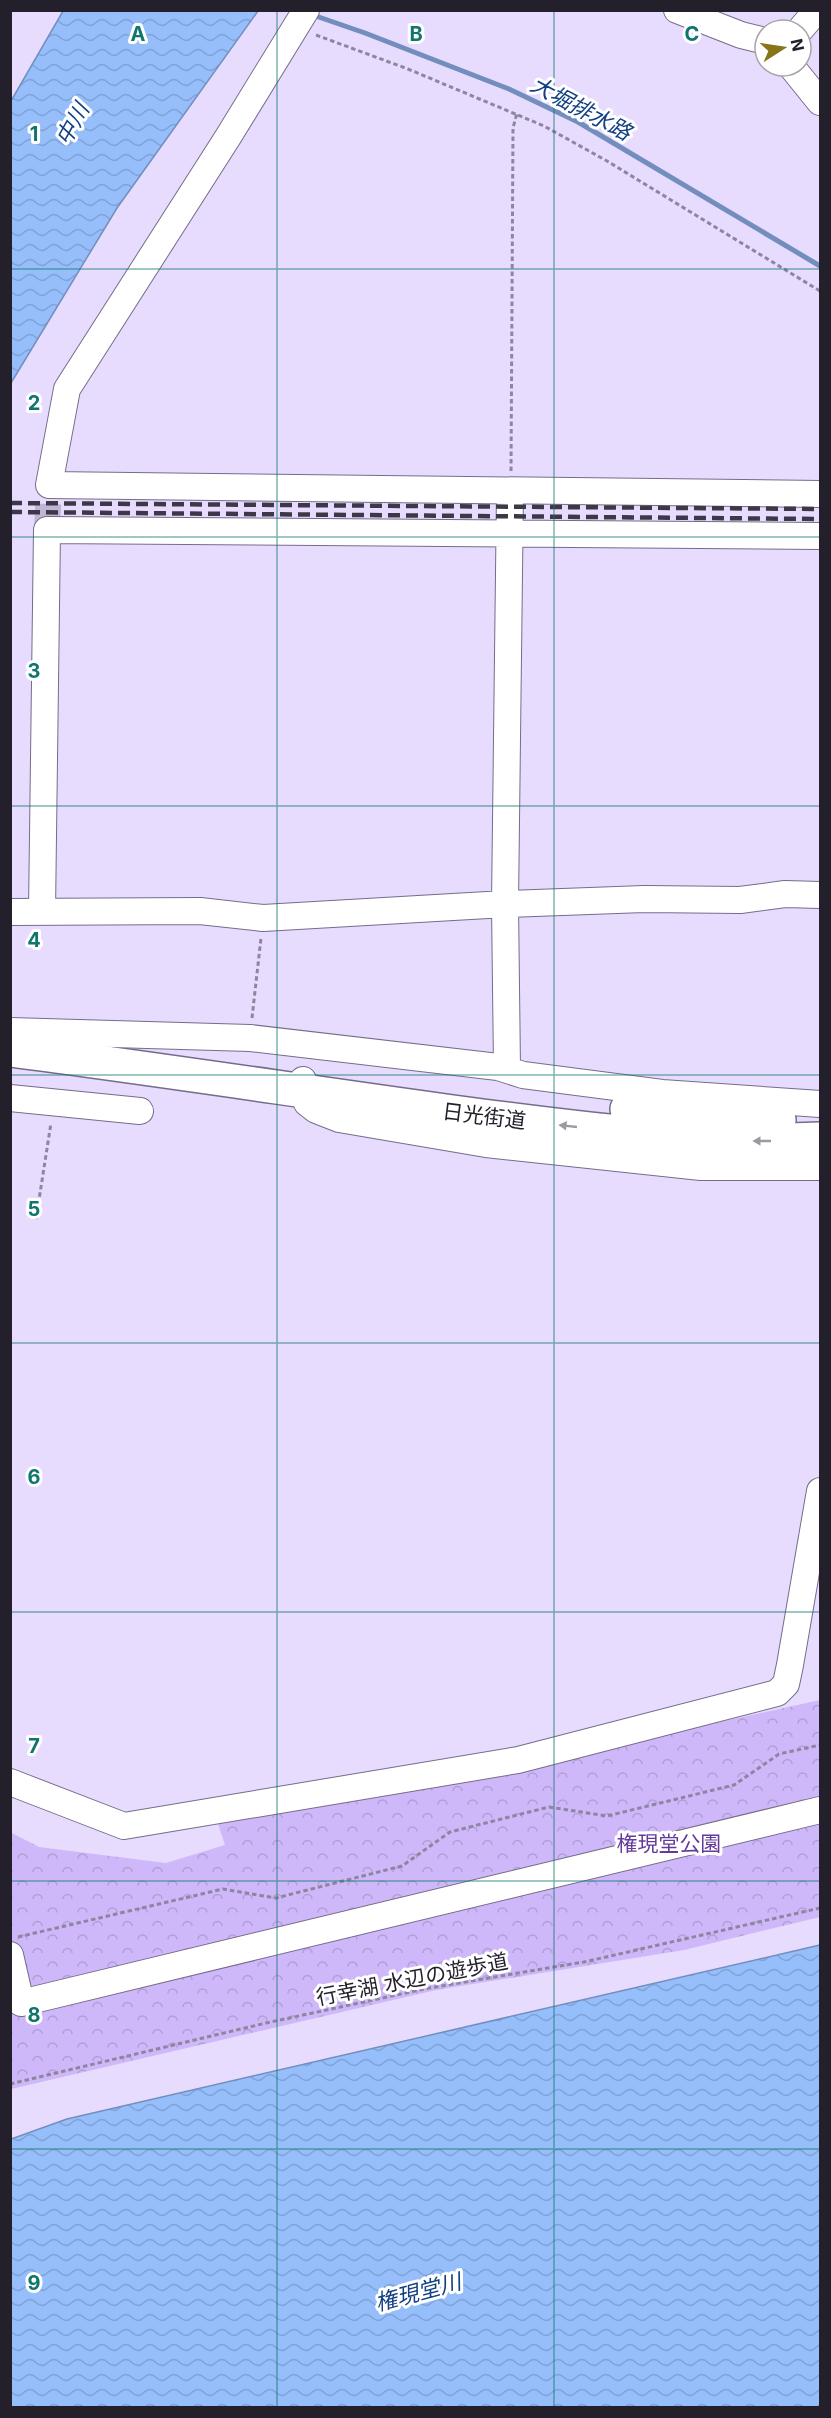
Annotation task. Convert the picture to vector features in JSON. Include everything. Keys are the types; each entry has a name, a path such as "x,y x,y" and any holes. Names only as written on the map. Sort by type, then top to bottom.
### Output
{"highway":[{"name":"日光街道","path":"10,1050 303,1084 702,1116 820,1119"},
{"name":"日光街道","path":"303,1084 518,1121 708,1140 762,1142 820,1140"}],"street":[{"path":"677,10 753,38"},
{"path":"298,22 228,137 67,389 49,485 820,494"},
{"path":"801,78 820,102"},
{"path":"507,1069 505,904 510,491"},
{"path":"42,912 47,530 820,536"},
{"path":"10,912 200,911 263,918 505,904 644,899 740,900 785,894 820,895"},
{"path":"10,1031 250,1038 507,1069 523,1075 662,1093 820,1104"},
{"path":"303,1084 307,1103 316,1110 339,1119 486,1144 701,1167 820,1167"},
{"path":"10,1098 140,1111"},
{"path":"10,1782 124,1826 518,1760 777,1693 786,1684 820,1491"},
{"path":"10,1955 21,2003 820,1810"}],"path":[{"path":"298,22 309,32 517,113 607,161 820,291"},
{"path":"510,491 513,128 517,113"},
{"path":"250,1038 263,918"},
{"path":"36,1219 54,1102"},
{"path":"10,1939 223,1889 276,1898 402,1866 450,1832 549,1807 607,1816 734,1785 779,1754 820,1745"},
{"name":"行幸湖 水辺の遊歩道","path":"10,2084 394,1995 584,1962 820,1908"}],"green space":[{"name":"権現堂公園","path":"820,1700 820,1917 684,1950 436,1990 11,2089 10,1832 39,1847 166,1863 225,1845 217,1821 515,1767"}],"water":[{"name":"中川","path":"63,11 258,11 117,208 11,383 11,101"},
{"name":"権現堂川","path":"820,1945 820,2407 11,2407 11,2139 67,2119"}],"waterway":[{"name":"大堀排水路","path":"310,14 509,89 578,122 820,266"}],"tunnel":[{"path":"47,530 49,485"}],"railway":[{"path":"10,503 820,509"},
{"path":"10,512 820,519"}]}
